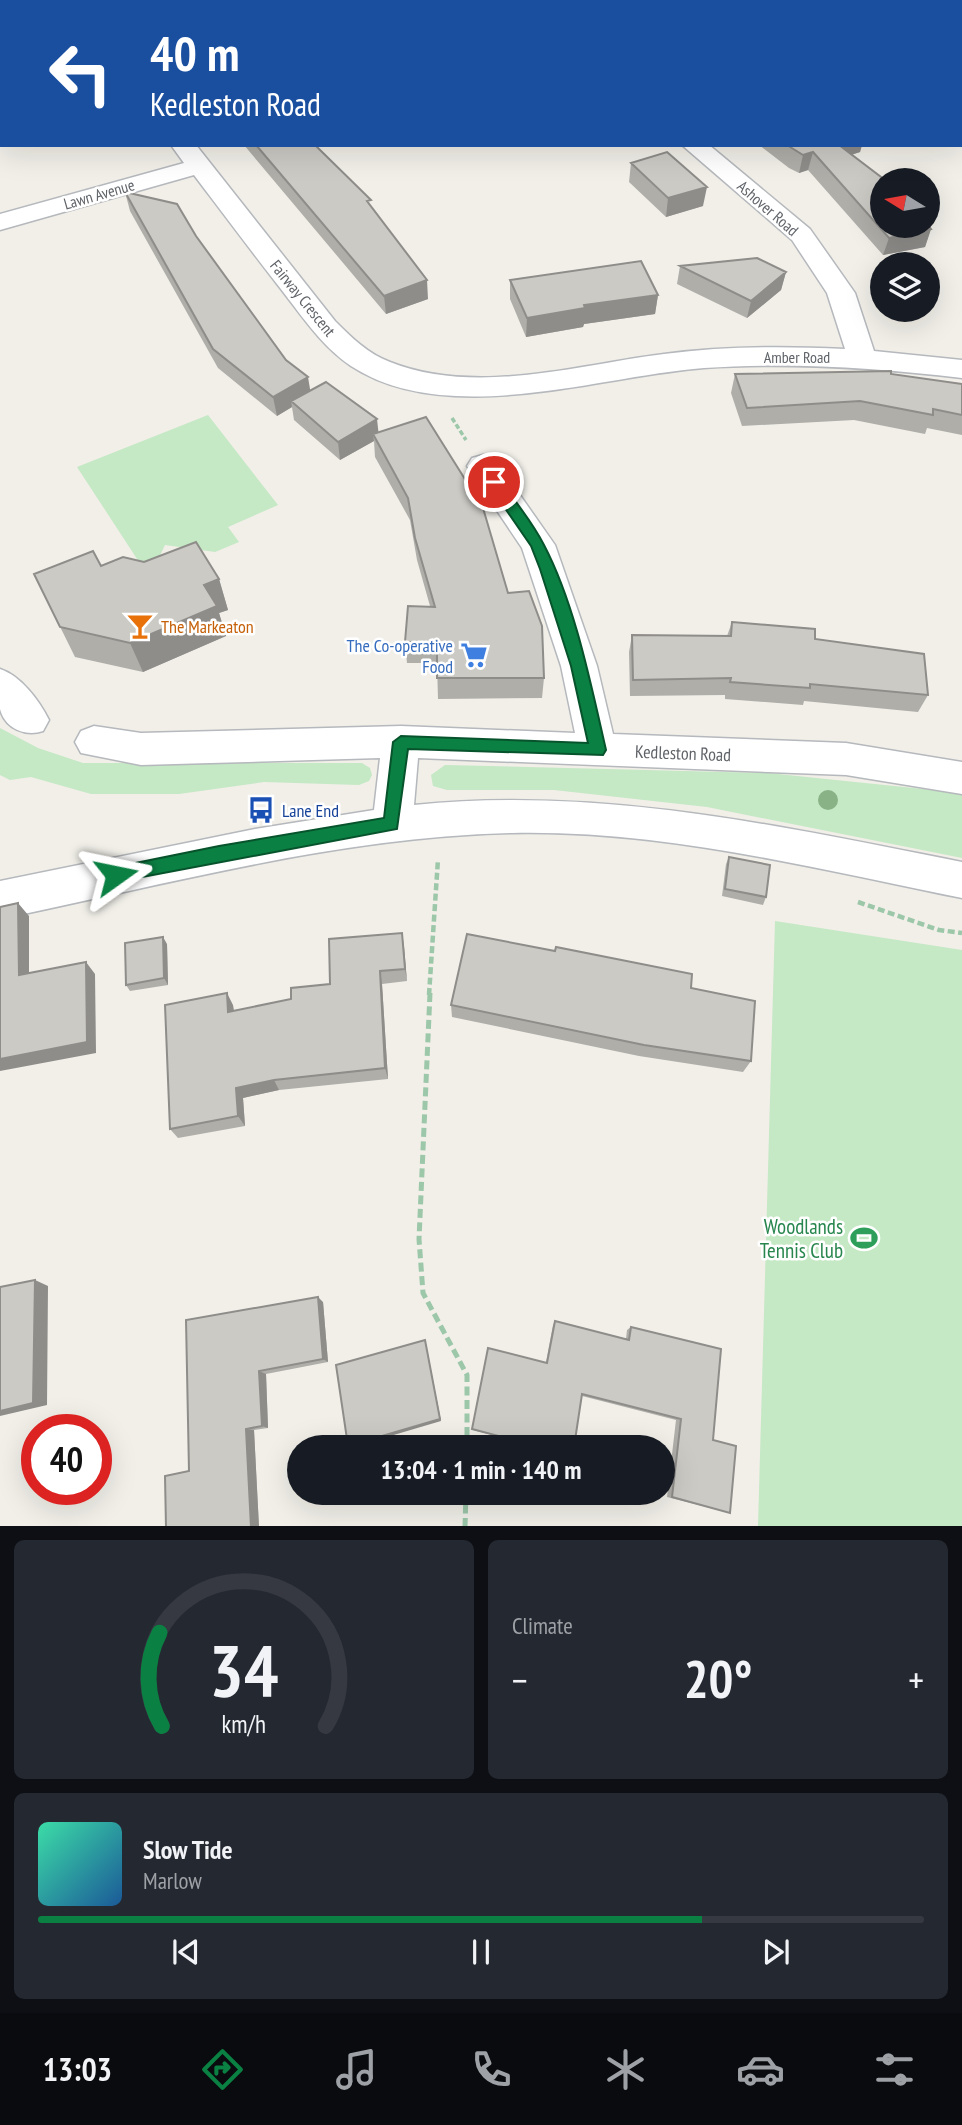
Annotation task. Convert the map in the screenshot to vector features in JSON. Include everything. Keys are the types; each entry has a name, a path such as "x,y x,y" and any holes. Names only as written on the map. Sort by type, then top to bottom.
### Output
{"street":[{"name":"Ashover Road","path":"696,147 801,235 841,293 862,357"},
{"name":"Lawn Avenue","path":"0,222 191,156"},
{"name":"Fairway Crescent","path":"191,156 325,327 349,351 378,368 428,382 467,386 513,383 633,367"},
{"name":"Amber Road","path":"633,367 760,356 862,357 962,369"},
{"path":"483,466 538,545 579,666 598,750"},
{"path":"0,684 30,720"},
{"name":"Kedleston Road","path":"93,742 141,749 401,742 846,759 962,778"},
{"path":"392,824 401,742"},
{"path":"2,890 392,824 514,816 636,821 743,836 962,880"}],"path":[{"path":"428,382 483,466"},
{"path":"441,819 426,1050 419,1239 423,1293 467,1375 467,1435"},
{"path":"465,1526 466,1505"}],"green space":[{"path":"208,415 278,505 228,527 239,542 215,552 165,545 153,570 141,565 77,467"},
{"path":"0,728 38,748 83,763 362,763 370,768 372,775 369,781 359,785 264,782 179,794 91,794 31,777 10,780 0,775"},
{"path":"445,765 768,773 962,793 962,858 707,807 554,790 447,790 433,786 431,775"},
{"name":"Woodlands Tennis Club","path":"775,921 962,950 962,1526 758,1526"}],"building":[{"path":"258,147 317,147 371,200 367,201 427,280 384,296"},
{"path":"790,147 842,147 870,169 870,216 813,152 803,155"},
{"path":"667,152 707,187 668,198 631,163"},
{"path":"125,192 177,204 196,236 286,360 308,377 273,397 213,349"},
{"path":"757,258 786,272 751,301 680,266"},
{"path":"641,261 658,295 584,305 585,308 527,318 510,280"},
{"path":"891,371 891,374 962,384 962,415 933,409 933,415 860,401 747,408 735,374"},
{"path":"326,382 377,419 338,442 291,401"},
{"path":"426,417 483,508 508,593 529,591 542,626 544,678 437,678 437,642 405,642 408,606 435,607 415,538 408,498 373,434"},
{"path":"196,542 219,579 204,585 217,606 130,643 60,627 34,574 93,551 101,566 123,557 144,562"},
{"path":"732,622 815,629 815,639 924,654 928,695 810,684 810,688 730,682 731,678 633,680 632,635 731,636"},
{"path":"729,857 770,865 766,897 725,889"},
{"path":"18,903 19,975 86,962 87,1042 0,1059 0,907"},
{"path":"402,933 405,969 380,971 385,1068 274,1080 236,1088 238,1116 170,1129 165,1005 227,993 228,1012 291,999 291,988 330,984 329,939"},
{"path":"467,934 555,951 556,947 692,974 691,988 755,1001 751,1061 644,1045 451,1005"},
{"path":"163,937 164,978 126,985 125,943"},
{"path":"35,1280 33,1403 0,1411 0,1287"},
{"path":"318,1297 323,1359 259,1371 262,1426 246,1429 251,1526 166,1526 165,1476 189,1471 186,1320"},
{"path":"555,1321 629,1340 631,1327 721,1349 713,1440 736,1446 730,1513 675,1498 681,1419 582,1394 576,1435 495,1435 472,1429 488,1348 547,1363"},
{"path":"425,1340 440,1419 385,1435 346,1435 336,1365"}],"place":[{"name":"The Markeaton","path":"140,626"},
{"name":"The Co-operative Food","path":"474,655"},
{"name":"Lane End","path":"261,810"},
{"name":"Woodlands Tennis Club","path":"864,1238"}],"route":[{"path":"116,875 219,853 392,824 401,742 598,750 579,666 538,545 494,482"}]}
